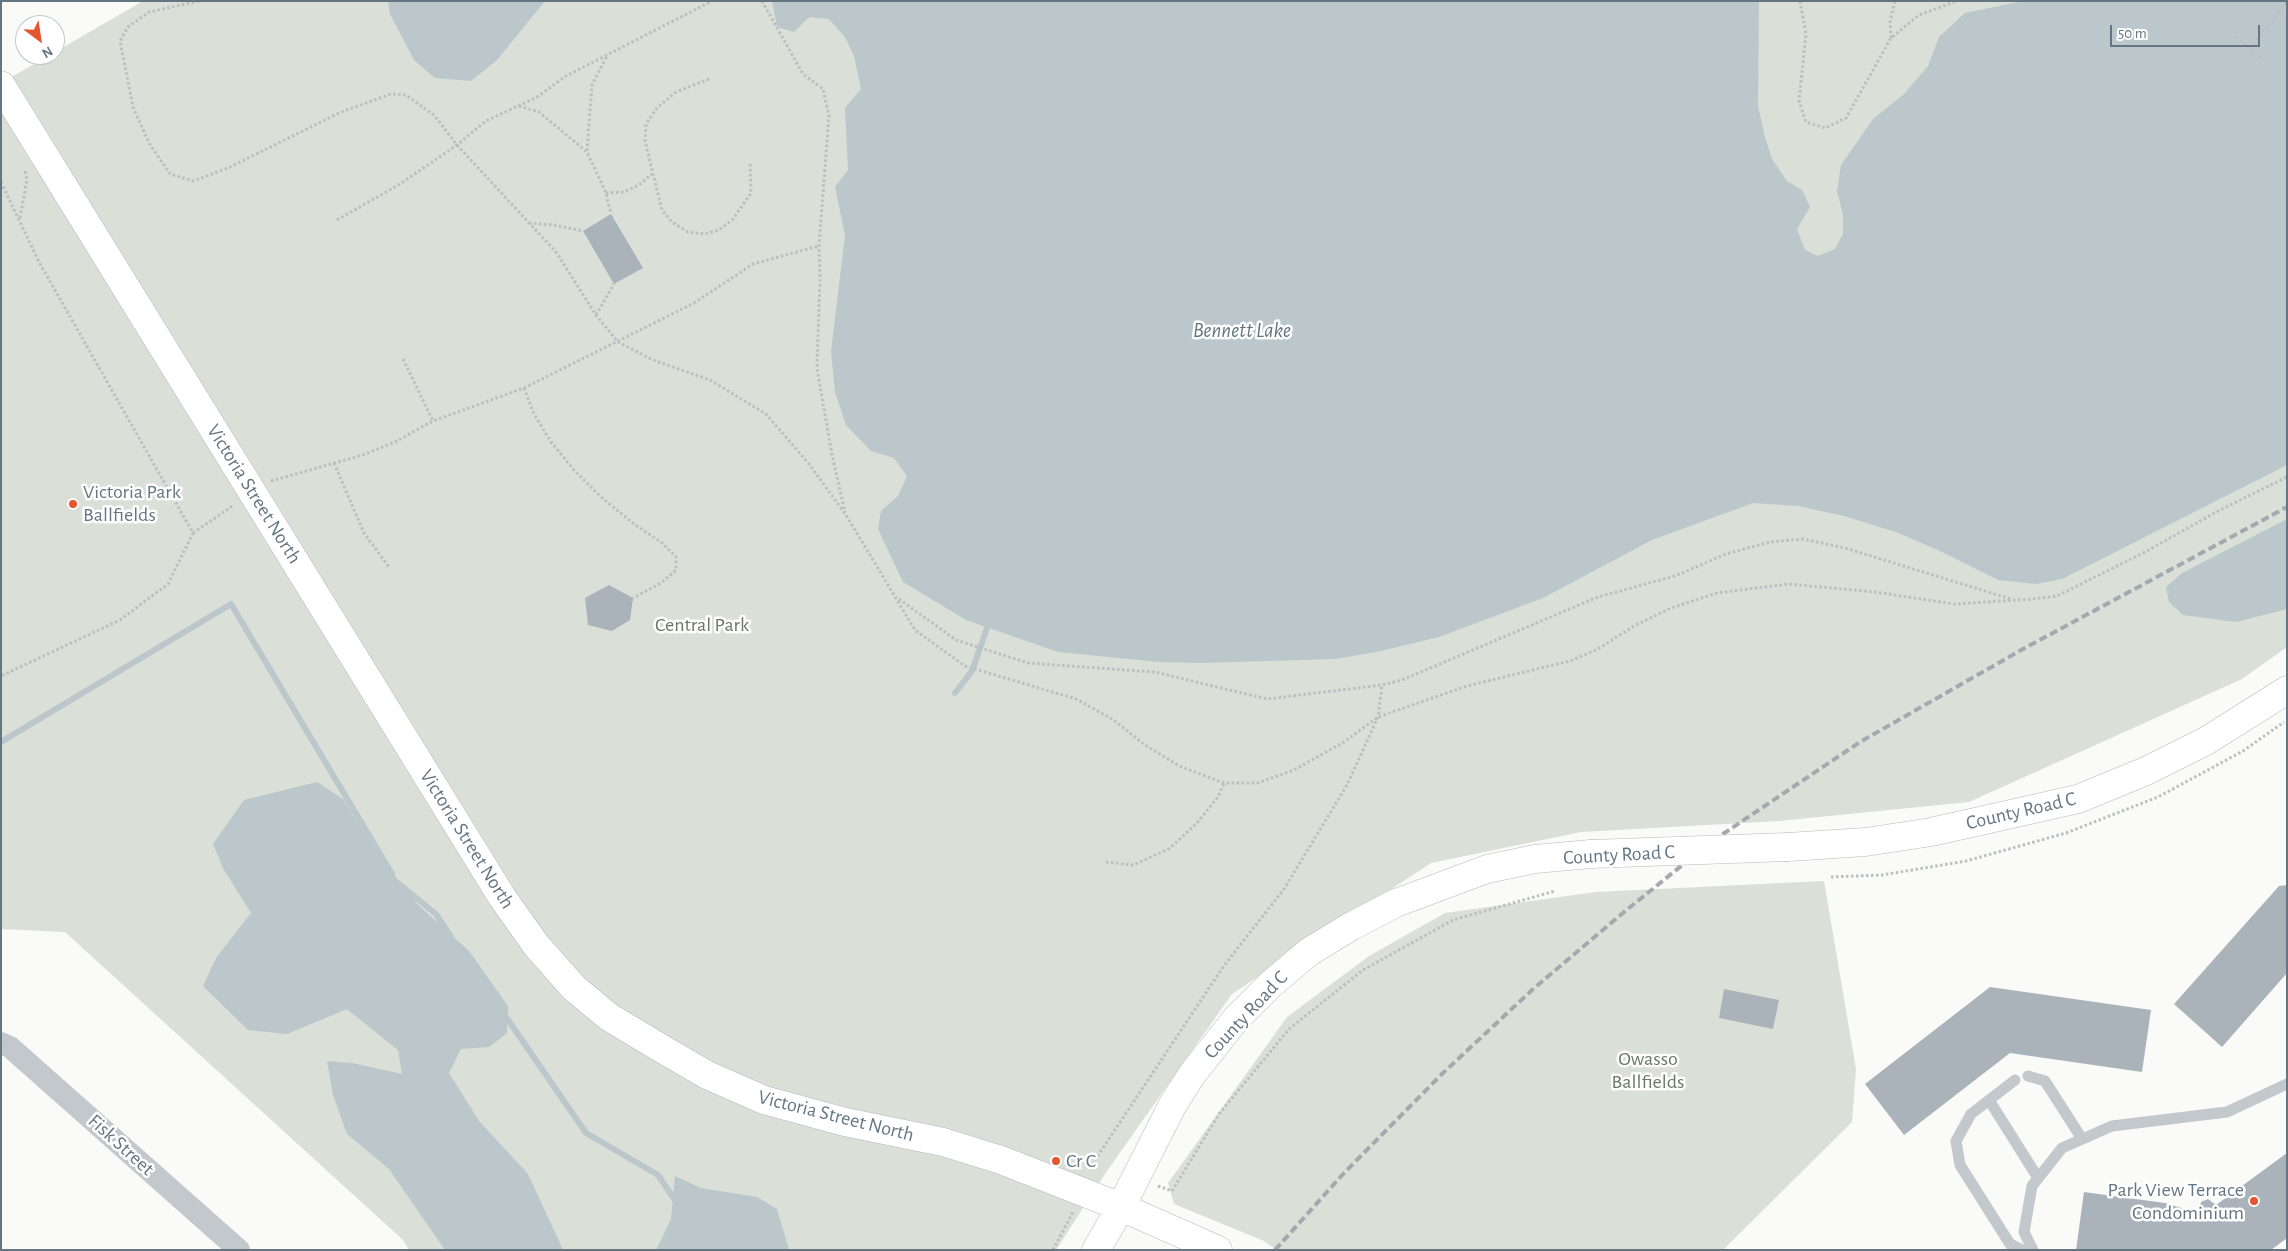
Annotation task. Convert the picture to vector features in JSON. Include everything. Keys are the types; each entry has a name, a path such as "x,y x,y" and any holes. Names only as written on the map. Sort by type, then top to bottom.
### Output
{"street":[{"name":"Victoria Street North","path":"1,85 502,897 536,945 574,988 609,1017 667,1052 708,1075 764,1100 845,1122 943,1142 1001,1160 1121,1207 1218,1250"},
{"name":"County Road C","path":"1096,1250 1121,1207 1172,1106 1206,1055 1236,1019 1270,985 1309,952 1350,927 1396,903 1487,869 1535,859 1591,854 1788,847 1866,842 1931,832 2078,799 2146,771 2206,741 2287,690"},
{"name":"Fisk Street","path":"1,1043 10,1047 239,1250"}],"lane":[{"path":"2028,1076 2045,1081 2082,1140"},
{"path":"2015,1080 1971,1114 1956,1141 1960,1165 2010,1244 2022,1250"},
{"path":"2033,1250 2024,1232 2032,1186 2062,1148 2112,1126 2227,1112 2287,1084"},
{"path":"1989,1100 2038,1178"}],"path":[{"path":"199,1 149,12 128,27 120,41 133,107 149,143 170,174 193,181 228,168 342,112 391,94 406,95 434,115 457,145 556,252 596,315 618,342 653,360 710,380 766,414 809,464 846,515 915,630 965,666 1076,699 1112,719 1145,745 1179,766 1224,783 1257,783 1294,770 1344,742 1378,717 1467,686 1570,661 1598,649 1634,626 1671,608 1717,593 1789,584 1875,592 1954,604 2057,596 2287,477"},
{"path":"337,220 400,184 457,145 486,121 536,97 566,76 712,1"},
{"path":"762,1 804,74 823,89 829,116 819,246 820,278 817,368 832,455 846,515"},
{"path":"1800,1 1806,34 1799,101 1806,122 1825,128 1846,118 1891,38 1919,16 1958,1"},
{"path":"1891,38 1890,22 1895,1"},
{"path":"2250,48 2287,2"},
{"path":"2236,37 2262,59"},
{"path":"587,152 592,85 607,55"},
{"path":"709,79 676,92 657,108 646,124 645,141 662,210 672,222 688,232 705,234 719,230 733,219 751,193 750,162"},
{"path":"518,106 539,112 587,152 606,192 611,214"},
{"path":"20,219 27,180 24,165"},
{"path":"606,192 624,192 639,185 652,174"},
{"path":"1,182 39,262 193,533"},
{"path":"529,223 554,225 583,231"},
{"path":"270,482 363,455 395,442 433,422 524,388 694,303 753,264 819,246"},
{"path":"596,315 614,284"},
{"path":"403,359 433,422"},
{"path":"524,388 538,421 551,442 574,470 601,497 634,524 661,542 676,557 676,570 662,583 633,598"},
{"path":"334,463 364,533 389,567"},
{"path":"1,676 120,620 168,584 193,533 239,502"},
{"path":"896,597 956,640 1028,663 1155,672 1266,699 1382,685 1402,680 1598,597 1675,576 1726,554 1770,542 1803,539 1845,548 2014,600"},
{"path":"1053,1250 1084,1192 1095,1160 1223,967 1284,889 1347,785 1378,717 1382,685"},
{"path":"1106,862 1133,865 1168,849 1197,823 1218,797 1224,783"},
{"path":"1172,1191 1219,1114 1289,1029 1362,970 1453,920 1555,891"}],"green space":[{"name":"Central Park","path":"143,1 2287,1 2287,647 2242,679 1969,802 1779,821 1581,832 1431,863 1232,994 1107,1171 1056,1250 409,1250 403,1240 65,932 1,929 1,83 32,65 65,65 65,46"},
{"name":"Owasso Ballfields","path":"1824,881 1856,1069 1852,1122 1723,1250 1277,1250 1264,1241 1174,1204 1168,1183 1287,1017 1369,956 1445,913 1596,892"}],"water":[{"path":"388,1 545,1 497,60 471,81 435,78 414,60 390,14"},
{"name":"Bennett Lake","path":"772,1 1759,1 1758,106 1765,137 1772,159 1787,181 1802,190 1810,207 1797,229 1805,250 1818,256 1835,249 1843,234 1843,215 1837,191 1841,165 1873,119 1904,94 1928,66 1939,37 1965,13 2023,1 2287,1 2287,465 2062,579 2036,584 1998,580 1940,551 1896,532 1844,516 1798,506 1753,503 1652,540 1543,598 1439,637 1381,651 1336,659 1199,663 1159,662 1058,652 966,620 903,582 878,529 881,511 898,496 907,476 894,458 871,451 846,425 835,392 831,352 845,235 835,187 848,170 845,108 861,89 854,56 845,37 829,19 809,17 794,32 777,27"},
{"path":"2287,519 2287,609 2236,622 2183,615 2169,602 2166,587 2182,573"},
{"path":"317,782 343,799 375,850 415,902 469,951 508,1006 507,1033 489,1047 461,1049 449,1073 479,1121 528,1174 563,1250 445,1250 389,1169 347,1134 333,1095 327,1061 352,1063 402,1074 398,1050 347,1009 287,1034 248,1030 203,986 216,958 251,913 224,870 213,844 244,800"},
{"path":"675,1176 701,1188 757,1197 777,1209 789,1250 656,1250 671,1219"}],"building":[{"path":"611,214 643,268 614,284 583,231"},
{"path":"609,585 633,598 630,620 612,631 588,625 585,598"},
{"path":"2287,885 2287,973 2222,1047 2174,1004 2279,886"},
{"path":"1990,987 2151,1010 2142,1072 2010,1053 1904,1135 1865,1084"},
{"path":"1724,989 1779,1000 1773,1029 1719,1018"},
{"name":"Park View Terrace Condominium","path":"2287,1153 2287,1238 2271,1250 2076,1250 2084,1192 2165,1203 2198,1213 2201,1202 2208,1199 2216,1205"}],"waterway":[{"path":"1,742 231,604 392,874"},
{"path":"955,693 972,671 987,628"},
{"path":"399,884 436,914 451,937"},
{"path":"504,1014 586,1133 658,1175 677,1203"}],"railway":[{"path":"1275,1250 1344,1173 1442,1074 1532,990 1711,842 1860,742 2023,649 2287,507"}],"place":[{"name":"Victoria Park Ballfields","path":"73,504"},
{"name":"Cr C","path":"1056,1161"},
{"name":"Park View Terrace Condominium","path":"2254,1201"}]}
